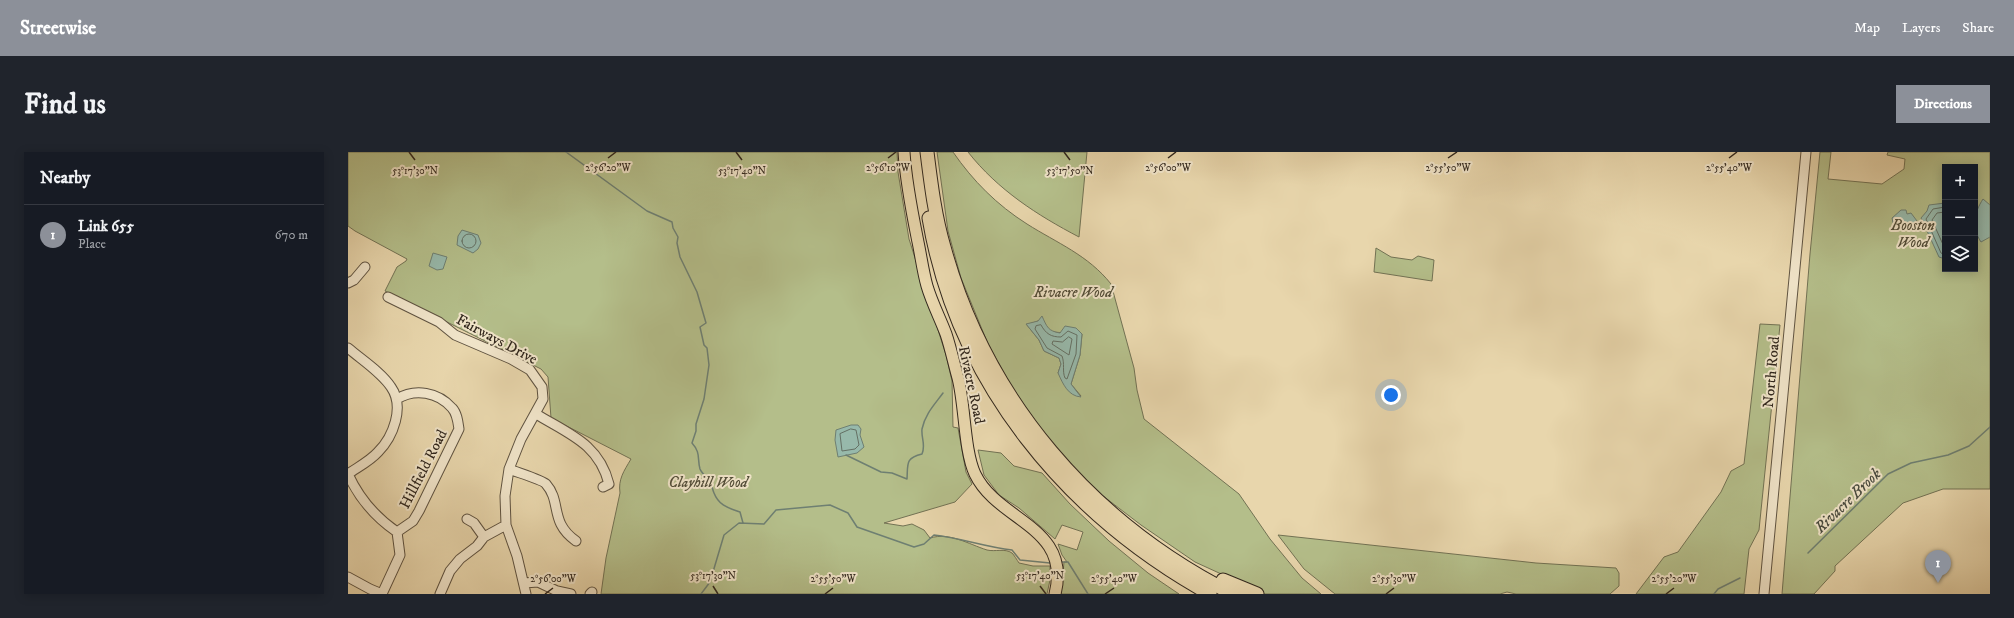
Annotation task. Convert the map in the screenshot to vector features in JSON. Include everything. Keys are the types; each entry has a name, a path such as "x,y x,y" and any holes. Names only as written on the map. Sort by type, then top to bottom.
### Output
{"highway":[{"path":"919,152 934,248 944,282 971,350 989,385 1038,454 1059,478 1100,519 1142,545 1233,594"},
{"path":"927,152 943,246 956,286 988,358 1011,399 1037,435 1061,464 1142,545 1167,569 1210,594"},
{"path":"1142,545 1167,575 1196,594"},
{"path":"1142,545 1256,594"}],"main road":[{"name":"Rivacre Road","path":"904,152 906,184 928,286 946,335 958,380 970,454 975,473 986,491 1036,530 1055,555 1058,581 1055,594"}],"street":[{"name":"North Road","path":"1764,594 1806,152"},
{"path":"348,283 356,271 365,267"},
{"name":"Fairways Drive","path":"388,297 438,322 455,334 511,359 530,370 542,387 543,399 521,439 508,469 505,496 506,525 517,556 526,594"},
{"path":"348,577 382,594 400,556 397,532 364,503 355,490 348,474 378,453 384,444 395,424 397,399 391,387 379,374 349,349"},
{"name":"Hillfield Road","path":"397,399 404,395 423,393 444,401 452,408 458,419 459,429 419,511 412,521 397,532"},
{"path":"536,414 586,444 602,462 609,486"},
{"path":"508,469 547,484 551,491 560,524 570,531 576,541"},
{"path":"472,520 484,536"},
{"path":"440,594 454,566 477,546 484,536 506,525"},
{"path":"524,583 538,582 571,594"}],"green space":[{"name":"Clayhill Wood","path":"348,152 897,152 898,172 909,239 946,355 952,381 953,427 958,428 966,472 972,484 955,502 884,523 903,526 912,524 924,530 930,538 945,536 987,550 1003,550 1009,552 1013,554 1019,563 1033,566 1050,566 1050,580 1047,594 601,594 606,558 620,493 620,483 624,471 631,459 551,418 548,377 541,369 385,291 397,267 407,259 348,226"},
{"name":"Rivacre Wood","path":"937,152 953,152 977,183 996,201 1016,217 1082,257 1111,284 1134,368 1137,390 1144,419 1239,494 1270,539 1302,578 1321,594 1265,594 1195,562 1141,525 1090,486 1048,439 1011,386 988,344 961,278 948,231","holes":["1038,321 1052,332 1082,334 1080,355 1071,384 1081,396 1058,373 1061,364 1059,358 1044,351 1039,340 1027,325"]},
{"path":"968,152 1087,152 1079,237 1048,220 1005,190"},
{"name":"Booston Wood","path":"1820,152 1831,152 1828,179 1882,184 1904,169 1905,159 1887,155 1888,152 1990,152 1990,489 1943,489 1903,503 1835,566 1835,571 1814,594 1782,594 1810,254"},
{"path":"1376,248 1391,257 1412,260 1418,256 1434,260 1432,281 1374,272"},
{"path":"1760,324 1780,325 1759,530 1749,549 1744,594 1636,594 1664,557 1678,552 1721,492 1731,471 1744,464"},
{"path":"978,450 1001,453 1014,466 1042,473 1070,504 1109,541 1148,573 1179,594 1061,594 1064,562 1067,562 1062,555 1058,544 1077,550 1083,532 1062,525 1055,539 1019,508 999,495 984,475"},
{"path":"1278,535 1536,563 1616,568 1619,573 1619,586 1610,594 1516,594 1507,592 1500,594 1335,594 1304,569"}],"water":[{"path":"1983,199 1990,205 1990,237 1981,242 1978,236 1978,208"},
{"path":"1942,203 1942,258 1939,257 1921,218 1927,211 1929,205"},
{"path":"1901,210 1906,210 1907,214 1911,213 1917,221 1911,225 1901,220 1897,225 1893,223 1892,218"},
{"path":"462,230 478,235 481,243 478,249 473,253 457,245 458,236"},
{"path":"433,253 447,257 443,269 437,270 429,266"},
{"path":"1042,316 1050,330 1060,333 1065,326 1076,328 1082,334 1080,355 1071,384 1081,397 1076,396 1066,389 1058,373 1061,364 1059,358 1044,351 1039,340 1026,324 1038,321"},
{"path":"851,425 858,425 861,429 860,435 864,447 857,453 838,457 835,440 836,430"}],"waterway":[{"path":"566,152 647,211 672,222 673,228 678,237 677,243 680,257 697,292 706,323 700,327 704,345 707,348 709,365 704,399 692,443 698,453 700,469 710,481 716,497 725,506 740,512 743,523"},
{"path":"846,455 881,472 892,473 907,479 908,462 913,457 922,454 923,451 922,429 925,419 943,393"},
{"name":"Rivacre Brook","path":"1808,553 1888,474 1911,463 1948,455 1969,446 1990,427"},
{"name":"Rivacre Brook","path":"701,594 710,582 724,535 739,523 764,524 776,510 830,505 848,513 857,527 914,547 924,544 934,535 1012,550 1020,560 1050,563"},
{"name":"Rivacre Brook","path":"1060,562 1068,562 1088,594"},
{"path":"1714,594 1718,589 1740,578"}],"place":[{"name":"Link 655","path":"1938,583"}]}
